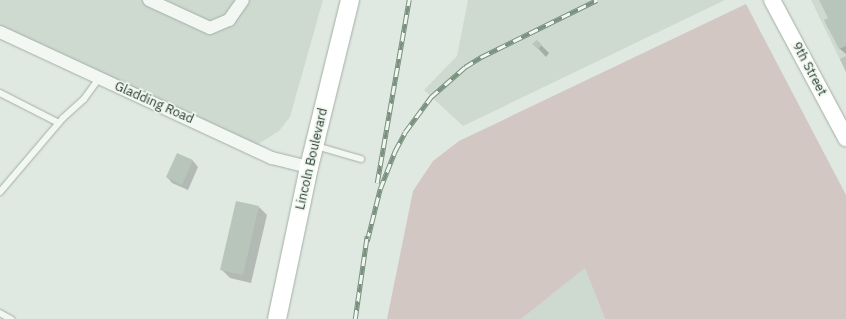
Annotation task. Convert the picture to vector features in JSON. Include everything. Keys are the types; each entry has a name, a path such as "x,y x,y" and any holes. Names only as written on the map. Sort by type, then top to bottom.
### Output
{"main road":[{"name":"Lincoln Boulevard","path":"277,319 309,167 350,0"}],"street":[{"path":"149,0 210,28 229,20 243,0"},
{"name":"9th Street","path":"772,0 846,138"},
{"name":"Gladding Road","path":"0,32 272,158 309,167"}],"lane":[{"path":"0,192 59,123 84,99 99,78"},
{"path":"0,93 59,123"},
{"path":"314,146 361,159"},
{"path":"0,313 11,319"}],"shaded area":[{"path":"0,0 323,0 290,117 279,131 252,148 0,30"},
{"path":"468,0 725,0 463,126 424,90 457,56"},
{"path":"811,0 846,0 846,72"},
{"path":"746,4 846,195 846,319 605,319 585,268 521,319 387,319 413,191 433,161 459,141"},
{"path":"585,267 605,319 521,319"}],"building":[{"path":"819,0 846,0 846,46 839,49 824,20 828,18"},
{"path":"537,40 542,45 538,49 532,44"},
{"path":"846,56 846,72 840,59"},
{"path":"177,153 193,160 182,185 166,177"},
{"path":"236,201 259,206 243,275 220,270"}],"railway":[{"path":"377,183 409,0"},
{"path":"367,241 380,189 395,151 405,132 431,97 465,67 481,57 597,0"},
{"path":"355,319 367,236"}]}
